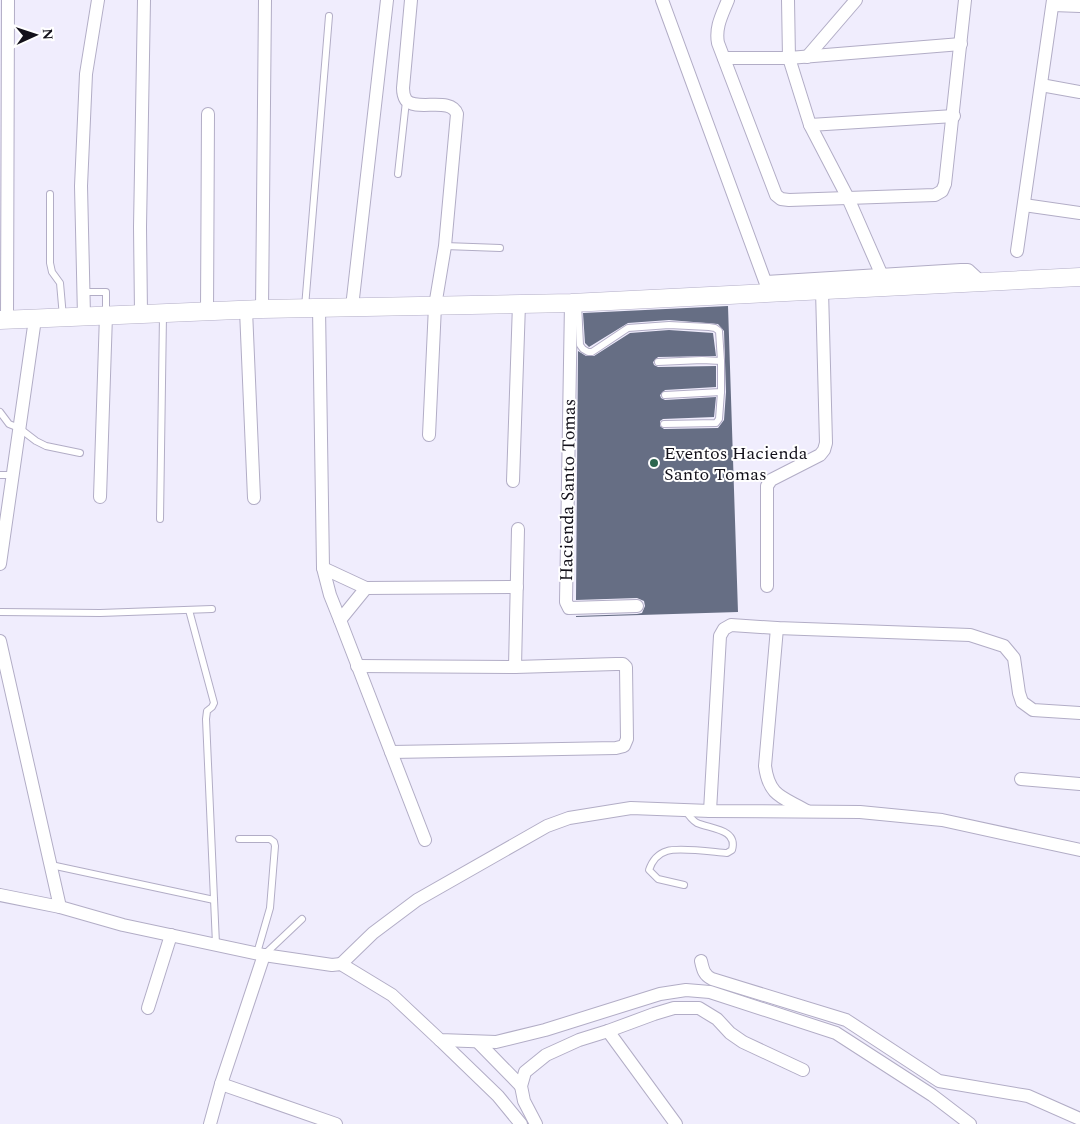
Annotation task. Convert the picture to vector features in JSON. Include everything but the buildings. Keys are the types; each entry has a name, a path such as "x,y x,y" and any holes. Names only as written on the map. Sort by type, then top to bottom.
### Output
{"street":[{"path":"8,0 4,134 3,320 141,313 574,303 767,287 884,281 981,282 1080,277"},
{"path":"84,316 85,292 81,186 86,74 98,0"},
{"path":"141,313 140,227 144,0"},
{"path":"254,498 254,310 265,0"},
{"path":"352,307 387,0"},
{"path":"411,0 402,88 406,99 412,103 448,106 454,108 457,114 444,246 435,306 429,435"},
{"path":"662,0 767,287"},
{"path":"728,0 717,26 716,34 776,195 789,200 935,194 942,191 945,184 954,116 965,0"},
{"path":"788,0 789,58 810,125 848,198 884,281"},
{"path":"807,57 856,0"},
{"path":"1017,251 1053,3 1080,6"},
{"path":"724,58 807,57 961,44"},
{"path":"1041,85 1080,92"},
{"path":"208,114 208,312"},
{"path":"810,125 954,116"},
{"path":"1024,205 1080,213"},
{"path":"767,287 822,290 884,281"},
{"path":"767,586 767,486 770,480 820,455 826,443 822,290"},
{"name":"Hacienda Santo Tomas","path":"574,303 566,602 569,608 637,606"},
{"path":"513,481 519,304"},
{"path":"312,308 323,568 357,666 424,840"},
{"path":"100,497 106,315"},
{"path":"0,564 6,475 19,428 35,319"},
{"path":"515,667 518,529"},
{"path":"323,568 366,588 517,587"},
{"path":"340,620 366,588"},
{"path":"710,811 720,636 724,629 731,625 970,635 1004,646 1014,658 1022,702 1032,710 1080,713"},
{"path":"777,628 764,766 766,780 771,789 779,796 809,812"},
{"path":"0,641 60,907"},
{"path":"357,666 515,667 623,664 626,667 627,739 624,746 616,748 391,752"},
{"path":"1021,779 1080,784"},
{"path":"341,964 373,933 417,900 547,826 569,818 631,808 710,811 860,812 942,820 1080,850"},
{"path":"0,894 60,907 123,925 260,954 332,965 341,964 392,995 498,1096 521,1124"},
{"path":"148,1008 172,935"},
{"path":"210,1124 260,954"},
{"path":"702,961 706,976 712,979 846,1020 939,1081 1028,1096 1080,1119"},
{"path":"440,1040 496,1042 544,1030 660,994 686,990 710,992 836,1032 932,1095 970,1124"},
{"path":"536,1124 524,1101 521,1086 525,1072 546,1055 579,1040 674,1008 699,1008 717,1019 730,1033 743,1042 803,1070"},
{"path":"608,1031 676,1124"},
{"path":"478,1042 521,1086"},
{"path":"932,1095 939,1081"},
{"path":"221,1084 336,1124"}],"lane":[{"path":"312,308 329,16"},
{"path":"398,174 406,99"},
{"path":"50,194 50,263 52,272 60,284 63,317"},
{"path":"444,246 500,248"},
{"path":"85,292 106,292 106,315"},
{"path":"574,303 580,345 588,352 592,352 628,328 669,324 709,327 719,331 722,361 719,419 716,422 664,424"},
{"path":"160,519 163,313"},
{"path":"658,362 722,361"},
{"path":"665,395 721,392"},
{"path":"0,412 10,424 19,428 36,442 80,453"},
{"path":"0,612 100,613 212,609"},
{"path":"189,610 214,696 214,702 207,711 206,720 216,944"},
{"path":"684,885 658,880 649,870 652,861 659,855 672,850 727,853 732,850 733,844 730,835 698,823 689,816 686,810"},
{"path":"239,839 270,839 276,846 270,908 260,954"},
{"path":"51,865 214,900"},
{"path":"260,954 302,918"}],"place":[{"name":"Eventos Hacienda Santo Tomas","path":"654,463"}]}
